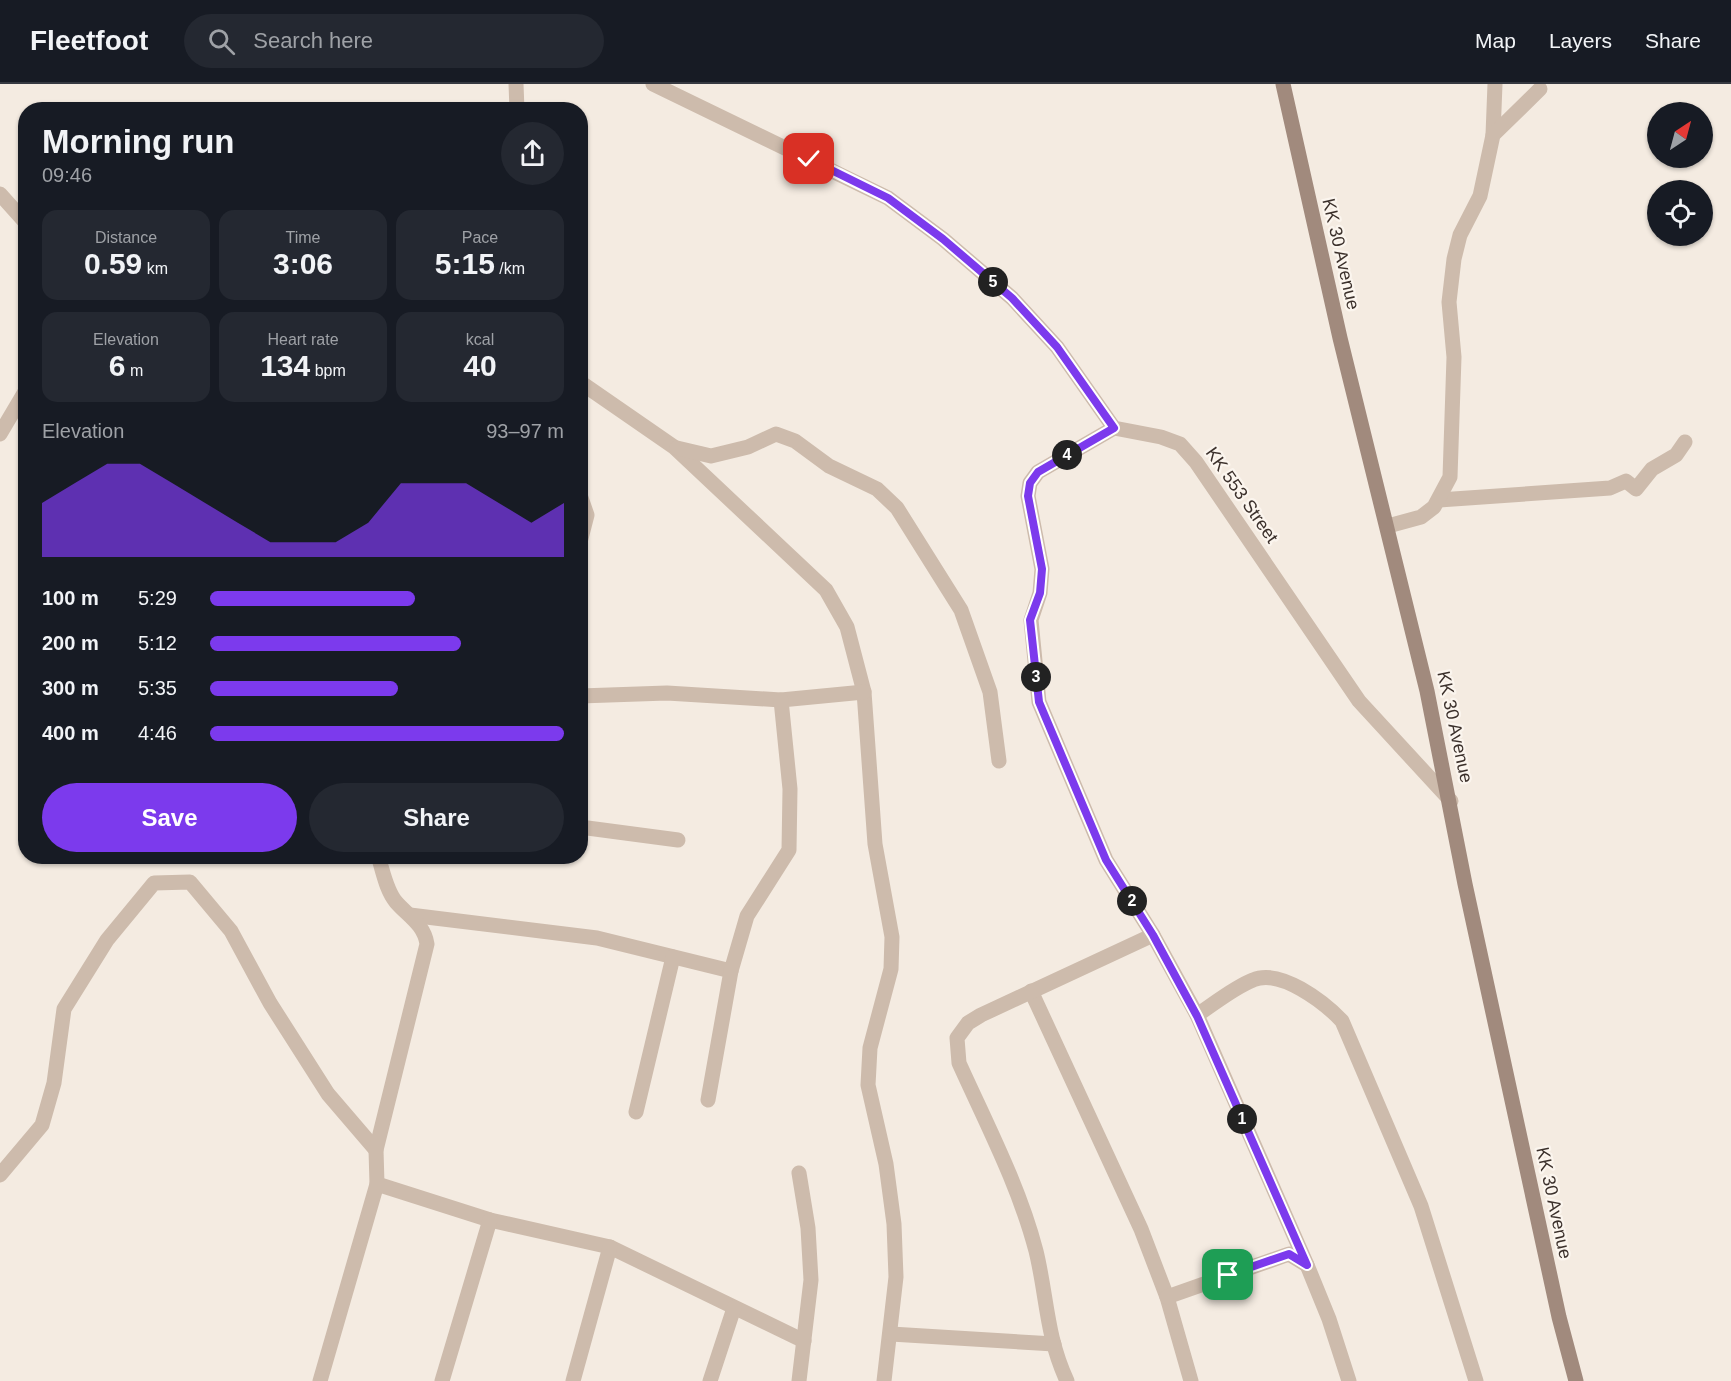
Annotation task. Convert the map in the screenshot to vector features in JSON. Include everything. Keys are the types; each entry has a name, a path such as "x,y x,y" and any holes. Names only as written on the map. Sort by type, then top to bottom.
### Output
{"main road":[{"name":"KK 30 Avenue","path":"1283,84 1340,338 1388,526 1450,801 1465,884 1572,1380"}],"street":[{"path":"516,84 517,102"},
{"path":"653,84 888,198 943,239 1012,298 1057,347 1114,428 1038,472 1030,483 1028,496 1042,569 1040,593 1030,620 1039,702 1106,860 1153,935 1197,1016 1307,1265 1329,1319 1349,1381"},
{"path":"1388,526 1421,517 1439,500 1450,477 1454,357 1449,302 1450,281 1460,235 1480,196 1493,135 1495,84"},
{"path":"1493,135 1540,89"},
{"path":"0,194 18,213"},
{"path":"588,388 674,447 826,590 847,627 864,692 875,844 892,937 891,969 870,1048 868,1085 886,1164 894,1224 896,1277 884,1381"},
{"path":"0,434 18,404"},
{"name":"KK 553 Street","path":"1114,428 1161,437 1180,444 1196,462 1359,701 1450,801"},
{"path":"674,447 711,456 748,447 776,434 795,441 829,466 877,489 897,508 961,610 990,692 999,761"},
{"path":"1439,500 1610,488 1626,481 1636,489 1652,469 1676,455 1685,442"},
{"path":"588,696 667,693 781,699 864,692"},
{"path":"708,1101 731,971 747,916 789,850 790,789 781,699"},
{"path":"588,829 678,840"},
{"path":"320,1381 377,1184 376,1150 427,944 425,932 395,901 389,891 381,864"},
{"path":"0,1175 42,1125 54,1083 64,1010 107,940 154,883 190,882 231,932 270,1003 328,1094 376,1150"},
{"path":"410,915 597,938 731,971"},
{"path":"1067,1381 1045,1314 1036,1253 1022,1203 959,1063 957,1038 968,1023 981,1015 1153,935"},
{"path":"636,1112 673,957"},
{"path":"1197,1016 1253,980 1271,976 1327,1005 1342,1022 1421,1206 1476,1381"},
{"path":"1031,991 1141,1229 1167,1297 1191,1381"},
{"path":"799,1173 808,1228 811,1280 799,1381"},
{"path":"377,1184 490,1220 610,1247 804,1341"},
{"path":"442,1381 490,1220"},
{"path":"573,1381 610,1247"},
{"path":"1167,1297 1289,1254 1307,1265"},
{"path":"710,1381 734,1308"},
{"path":"891,1334 1054,1344"}],"route":[{"path":"809,159 888,198 943,239 1012,298 1057,347 1114,428 1038,472 1030,483 1028,496 1042,569 1040,593 1030,620 1039,702 1106,860 1153,935 1197,1016 1307,1265 1289,1254 1228,1275"}]}
